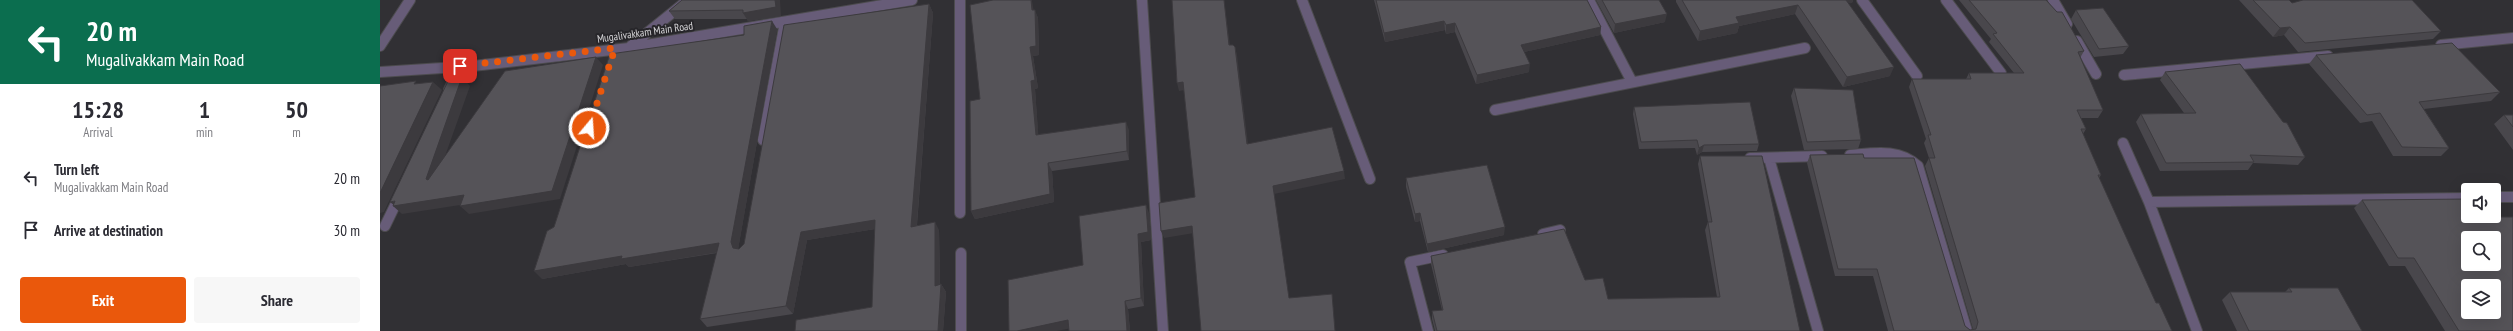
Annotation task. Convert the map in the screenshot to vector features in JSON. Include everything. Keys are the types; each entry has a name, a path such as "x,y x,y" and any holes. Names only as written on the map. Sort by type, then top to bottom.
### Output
{"street":[{"path":"380,46 410,0"},
{"path":"629,48 688,0"},
{"name":"Mugalivakkam Main Road","path":"380,72 460,66 615,48 629,48 912,0"},
{"path":"960,0 960,213"},
{"path":"1142,0 1163,331"},
{"path":"1302,0 1370,179"},
{"path":"1589,0 1632,82"},
{"path":"1862,0 1917,76"},
{"path":"1946,0 2002,73"},
{"path":"2053,0 2096,74"},
{"path":"761,150 784,22"},
{"path":"2434,46 2513,38"},
{"path":"610,62 615,48"},
{"path":"1495,110 1804,48"},
{"path":"2124,76 2338,55"},
{"path":"444,101 460,66"},
{"path":"2123,143 2149,202 2197,331"},
{"path":"1739,158 1899,154 1914,160 1918,166 1967,331"},
{"path":"1769,158 1818,331"},
{"path":"385,226 405,184"},
{"path":"2501,197 2513,197"},
{"path":"2149,202 2461,198"},
{"path":"1530,237 1560,230"},
{"path":"1428,331 1410,262 1455,252"},
{"path":"961,253 961,331"}],"building":[{"path":"682,0 775,0 776,7 743,13 743,10 669,11"},
{"path":"993,0 1031,0 1032,10 1035,10 1036,46 1030,47 1035,80 1031,81 1036,135 1126,122 1127,151 1048,163 1050,194 971,211 970,101 980,99 970,5"},
{"path":"1172,0 1224,0 1229,45 1233,45 1235,47 1247,144 1332,127 1344,171 1273,186 1289,298 1332,294 1335,331 1201,331 1192,226 1161,231 1159,203 1195,197 1183,82 1177,83"},
{"path":"1376,0 1587,0 1601,27 1521,45 1530,64 1477,75 1455,23 1446,25 1444,21 1384,33"},
{"path":"1602,0 1659,0 1667,14 1615,24"},
{"path":"1682,0 1846,0 1894,67 1847,77 1798,5 1736,17 1739,23 1700,31"},
{"path":"1969,0 2046,0 2057,12 2062,12 2084,51 2078,52 2103,110 2077,110 2086,129 2081,129 2101,175 2098,175 2156,303 2159,303 2172,331 1894,331 1877,269 1838,269 1810,155 1863,154 1864,158 1914,158 1965,326 1970,330 1976,329 1978,322 1929,158 1935,158 1928,135 1931,135 1912,79 1971,79 1969,73 2024,73 1993,34 1997,33"},
{"path":"2253,0 2289,0 2292,3 2303,0 2412,0 2441,31 2305,43 2290,27 2280,28"},
{"path":"929,4 911,227 935,222 935,286 941,284 938,331 795,331 796,320 872,307 875,220 801,232 786,306 700,319 719,243 621,259 622,256 534,271 547,231 554,227 610,54 744,35 744,26 772,21 731,242 733,248 739,249 744,244 784,25"},
{"path":"2103,8 2129,46 2099,49 2076,10"},
{"path":"2452,43 2500,92 2419,102 2449,148 2402,147 2380,113 2367,115 2316,55"},
{"path":"596,57 552,191 460,206 464,195 393,206 395,201 390,202 449,79 462,77 426,179 428,180 505,71"},
{"path":"2240,64 2283,122 2287,123 2305,157 2250,155 2254,162 2166,163 2141,114 2196,113 2165,72"},
{"path":"416,81 414,84 433,82 380,193 380,86"},
{"path":"1794,88 1853,90 1861,140 1807,142"},
{"path":"1750,102 1759,144 1704,145 1699,148 1697,140 1641,142 1634,107"},
{"path":"2504,115 2513,115 2513,127"},
{"path":"1700,156 1762,156 1800,331 1437,331 1432,311 1443,310 1431,256 1564,229 1585,280 1603,278 1608,299 1720,297 1708,222 1712,222"},
{"path":"1487,165 1505,227 1427,244 1420,213 1415,214 1406,178"},
{"path":"2461,199 2461,223 2501,223 2501,217 2513,217 2513,331 2459,331 2414,258 2398,258 2362,200"},
{"path":"1146,205 1148,232 1138,234 1141,298 1125,301 1127,331 1069,331 1068,320 1017,331 1009,331 1008,280 1083,265 1079,216"},
{"path":"2289,288 2338,288 2362,331 2249,331 2230,292 2292,292"}],"route":[{"path":"460,66 473,66 615,48 589,128"}]}
